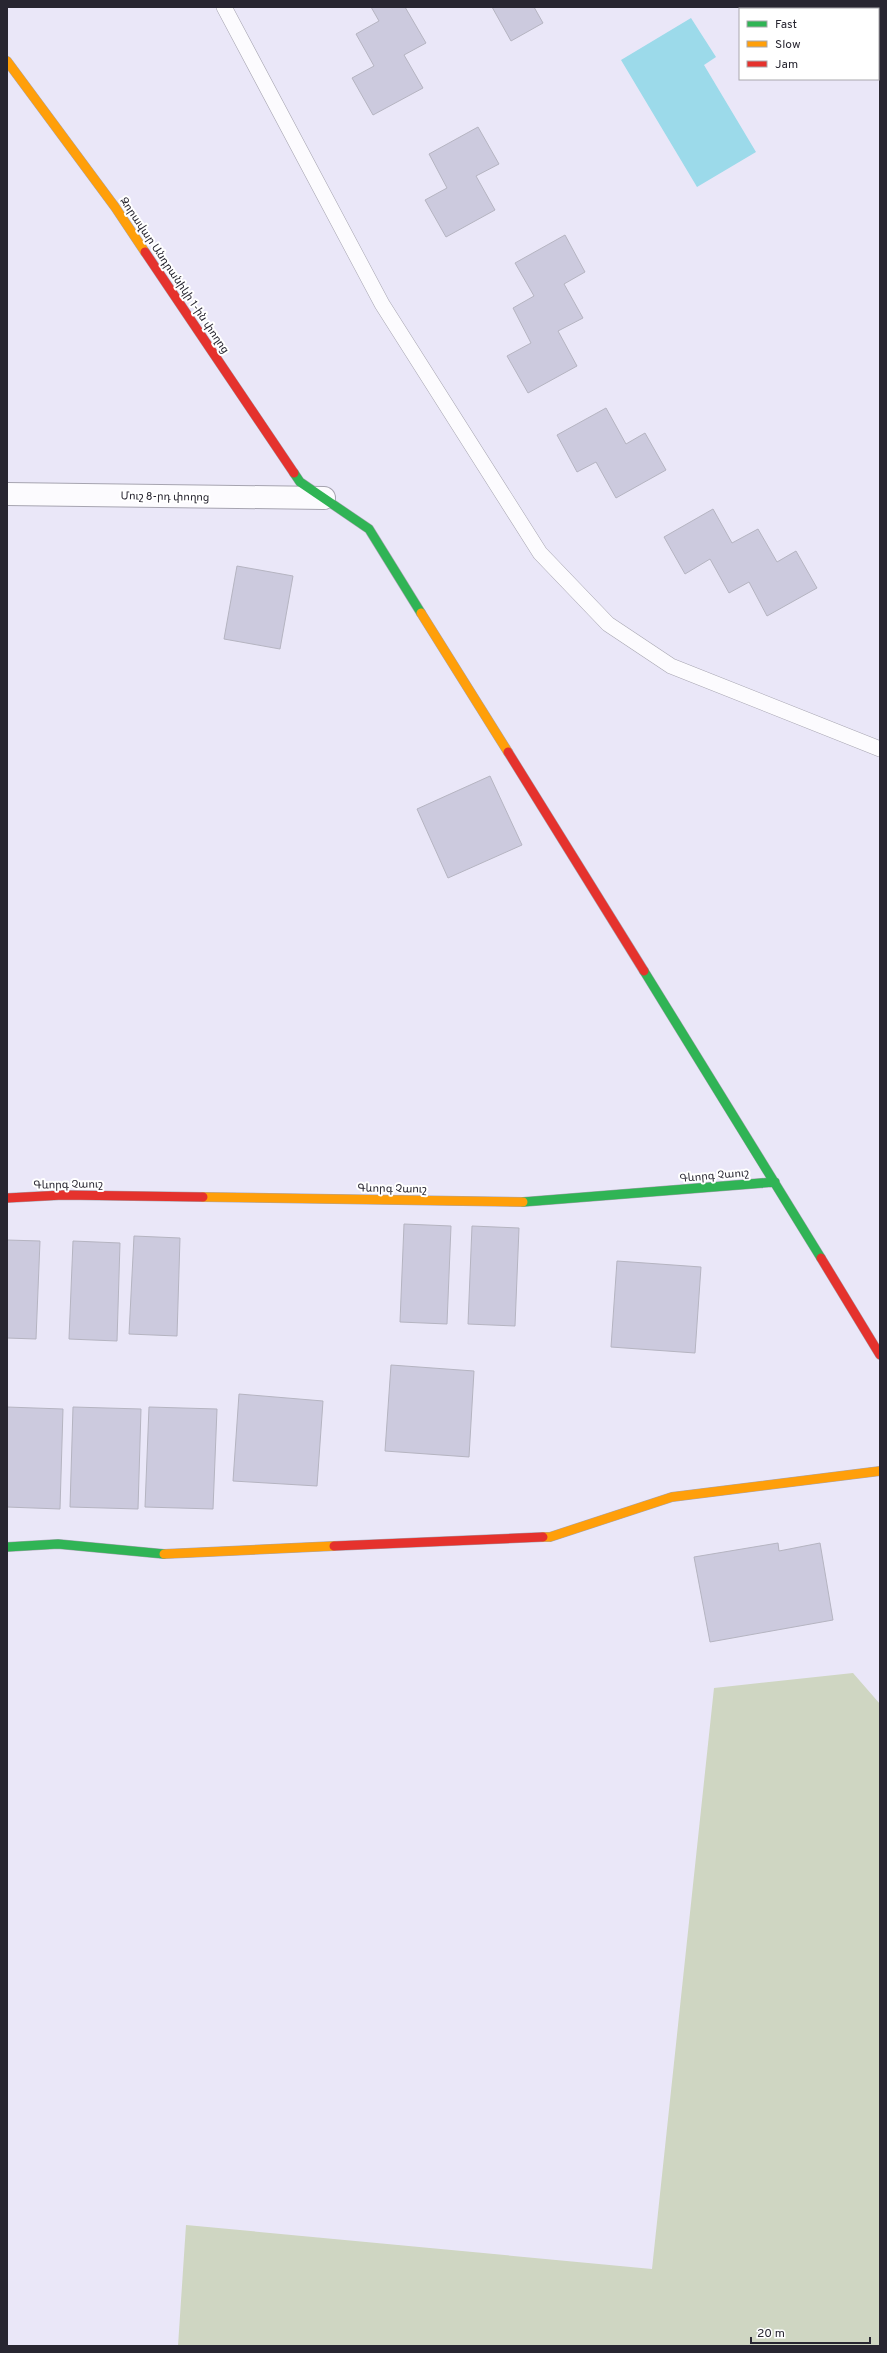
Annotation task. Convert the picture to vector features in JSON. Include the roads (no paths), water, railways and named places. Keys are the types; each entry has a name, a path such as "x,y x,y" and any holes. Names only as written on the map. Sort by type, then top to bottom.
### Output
{"street":[{"name":"Զորավար Անդրանիկի 1-ին փողոց","path":"7,61 115,207 300,482 369,529 776,1182 880,1355"},
{"name":"Մուշ 8-րդ փողոց","path":"7,494 324,498"},
{"name":"Գևորգ Չաուշ","path":"7,1198 63,1195 516,1203 776,1182"},
{"path":"7,1546 58,1544 157,1554 550,1537 672,1497 880,1471"}],"lane":[{"path":"224,7 382,304 540,553 608,624 671,666 880,749"}],"water":[{"path":"691,18 716,57 704,65 756,152 697,187 621,60"}]}
